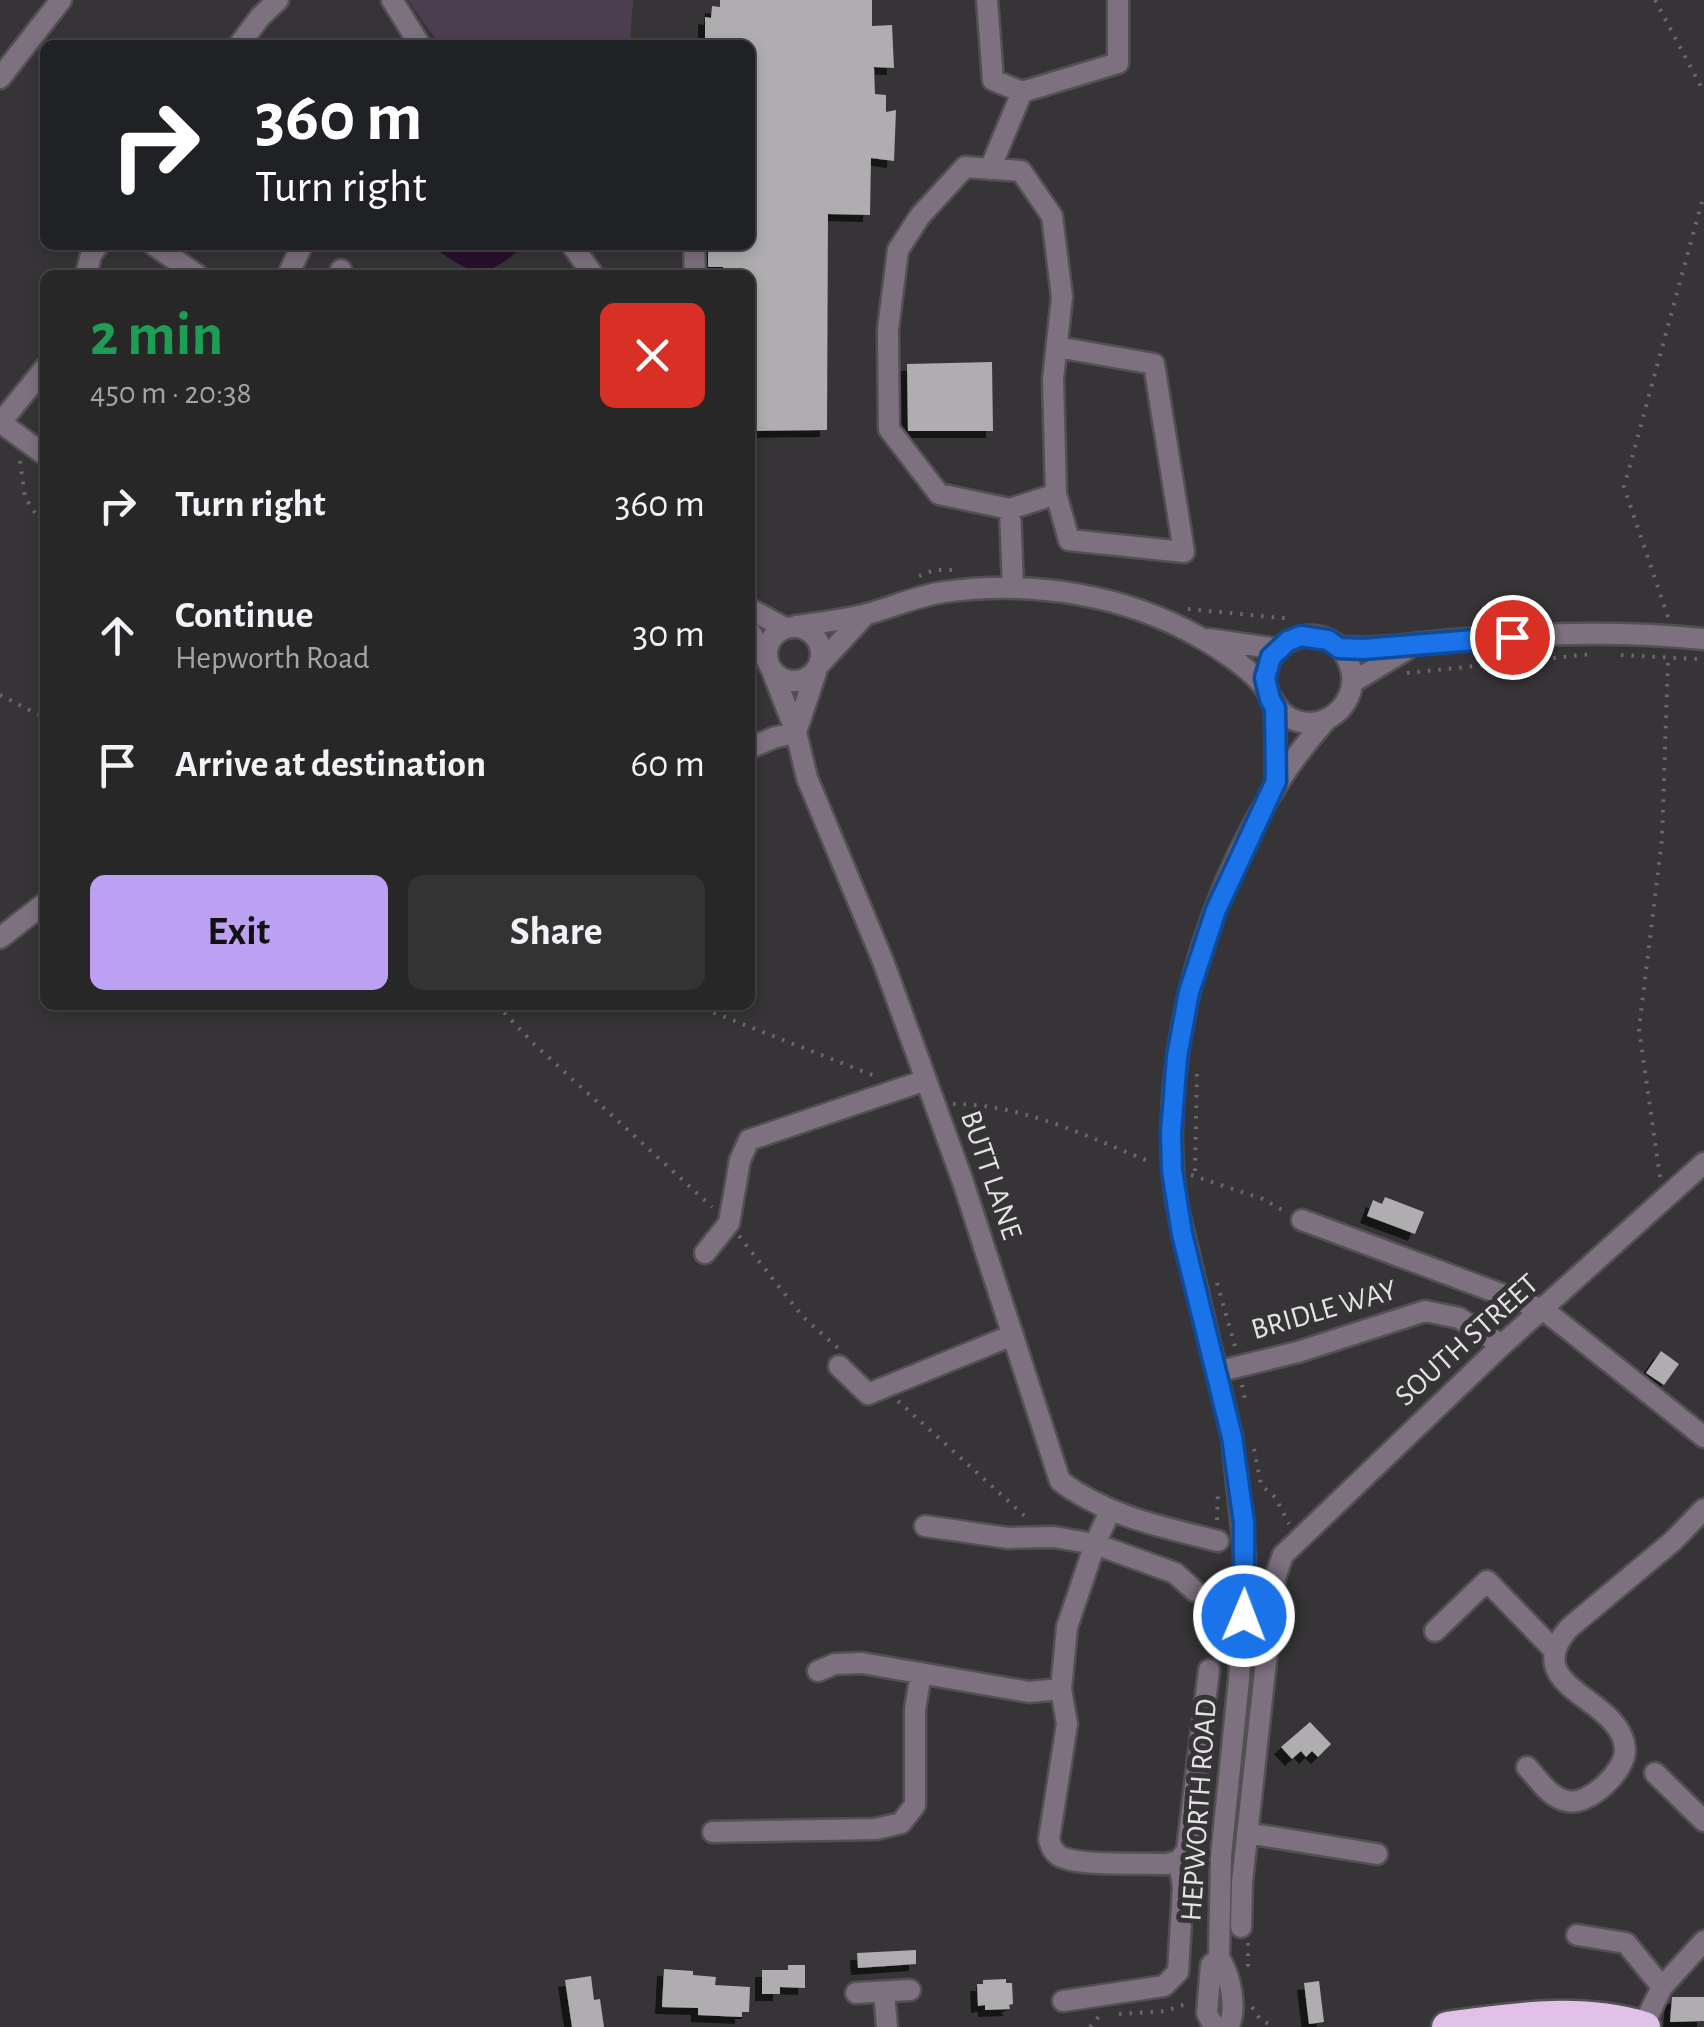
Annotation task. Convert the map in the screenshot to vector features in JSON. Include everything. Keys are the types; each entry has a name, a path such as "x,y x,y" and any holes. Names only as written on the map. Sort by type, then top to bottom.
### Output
{"highway":[{"path":"1447,2027 1586,2016 1644,2026"}],"street":[{"path":"0,78 60,0"},
{"path":"243,40 278,0"},
{"path":"392,0 417,40"},
{"path":"988,0 992,80 1022,92 1118,63 1118,0"},
{"path":"990,169 1022,92"},
{"path":"1056,347 1154,364 1184,552 1069,540 1056,494 1053,379 1056,347 1062,297 1052,216 1021,171 965,167 920,216 898,250 888,329 889,429 939,494 1010,508 1056,494"},
{"path":"161,250 191,270"},
{"path":"37,449 0,422 40,374"},
{"path":"1010,508 1013,588"},
{"path":"866,614 818,668 795,682 770,666 770,640 791,627 866,614 943,592 1013,588 1080,594 1166,621 1202,638 1294,720 1327,719 1345,704 1352,682 1350,664 1328,640 1301,636 1278,648 1267,667 1271,698"},
{"path":"755,610 791,627 806,629 820,644 818,668 796,732 755,746"},
{"path":"1339,648 1535,636 1704,639"},
{"path":"1202,638 1278,648"},
{"name":"BUTT LANE","path":"755,640 770,666 796,732 807,778 883,962 926,1080 1060,1480 1084,1499 1110,1511 1218,1541"},
{"path":"1352,682 1412,646"},
{"name":"HEPWORTH ROAD","path":"1271,698 1276,781"},
{"name":"HEPWORTH ROAD","path":"1228,2027 1232,2020 1229,1972 1220,1958 1221,1856 1240,1680 1245,1556 1232,1437 1182,1234 1172,1170 1173,1094 1189,992 1216,910 1276,781 1327,719"},
{"path":"0,938 40,907"},
{"path":"705,1254 729,1223 740,1160 749,1140 926,1080"},
{"name":"SOUTH STREET","path":"1247,1833 1277,1566 1283,1555 1502,1345 1704,1163"},
{"path":"1302,1220 1544,1310 1704,1437"},
{"name":"BRIDLE WAY","path":"1216,1372 1298,1352 1424,1312 1458,1318 1502,1345"},
{"path":"841,1360 868,1394 1013,1335"},
{"path":"1526,1767 1554,1796 1568,1802 1580,1802 1616,1772 1624,1760 1622,1737 1583,1695 1565,1684 1555,1669 1556,1642 1674,1541 1704,1509"},
{"path":"1110,1511 1066,1627 1060,1689 1067,1724 1049,1840 1052,1850 1063,1858 1081,1860 1166,1864 1179,1861 1187,1850 1209,1670"},
{"path":"925,1526 1008,1538 1054,1537 1095,1544 1175,1573 1194,1591"},
{"path":"1435,1631 1487,1581 1554,1650"},
{"path":"818,1671 835,1664 862,1664 1030,1692 1060,1689"},
{"path":"713,1832 876,1828 901,1823 915,1805 914,1726 921,1673"},
{"path":"1655,1773 1704,1821"},
{"path":"1241,1927 1247,1833 1377,1854"},
{"path":"1062,2000 1164,1986 1178,1972 1183,1887 1179,1861"},
{"path":"1577,1935 1626,1943 1662,1987"},
{"path":"1644,2026 1662,1987 1704,1942"},
{"path":"1214,2027 1207,2013 1212,1965 1220,1958"},
{"path":"856,1993 910,1990"},
{"path":"884,1992 887,2027"}],"path":[{"path":"1655,0 1704,92"},
{"path":"1669,621 1624,487 1704,194"},
{"path":"37,449 18,463 25,497 40,522"},
{"path":"916,578 934,570 961,570"},
{"path":"1178,608 1308,622"},
{"path":"1407,673 1602,654"},
{"path":"1618,655 1704,659"},
{"path":"1664,1202 1639,1030 1662,840 1668,656"},
{"path":"0,695 40,715"},
{"path":"502,1010 729,1223 841,1360"},
{"path":"707,1010 902,1087"},
{"path":"1197,1066 1197,1194"},
{"path":"926,1080 946,1104 980,1104 1029,1114 1172,1170 1263,1199 1302,1220"},
{"path":"1215,1277 1233,1339"},
{"path":"883,1388 1032,1523"},
{"path":"1244,1394 1247,1412"},
{"path":"1254,1448 1261,1484 1275,1498 1293,1538"},
{"path":"1216,1491 1218,1541"},
{"path":"1248,1992 1260,2019 1274,2027"},
{"path":"1090,2027 1098,2015 1166,2011 1188,2003"}],"shaded area":[{"path":"408,0 633,0 630,40 436,40"},
{"path":"437,250 518,250 496,267 485,270 455,262"}],"building":[{"path":"720,0 872,0 872,26 892,25 894,68 874,67 875,94 886,95 886,112 896,110 894,161 871,158 870,215 828,214 827,430 755,431 755,270 708,267 708,250 755,250 755,40 705,40 705,17 711,18 712,6 720,7"},
{"path":"992,362 993,431 908,431 907,364"},
{"path":"1385,1197 1424,1212 1415,1234 1367,1216 1373,1200 1382,1204"},
{"path":"1661,1351 1679,1364 1664,1385 1646,1373"},
{"path":"1310,1722 1331,1744 1318,1757 1312,1751 1306,1757 1301,1751 1292,1759 1281,1747"},
{"path":"916,1950 916,1964 858,1968 857,1953"},
{"path":"788,1965 805,1965 805,1988 780,1987 780,1994 762,1994 762,1970 788,1970"},
{"path":"664,1969 716,1977 715,1985 750,1987 749,2012 742,2012 742,2017 698,2015 698,2008 662,2007"},
{"path":"591,1976 594,2000 600,1999 604,2027 572,2027 565,1980"},
{"path":"1006,1979 1006,1983 1012,1983 1010,2009 985,2010 985,2005 978,2006 977,1984"},
{"path":"1319,1981 1324,2022 1309,2024 1304,1983"},
{"path":"1672,1997 1704,1997 1704,2021 1670,2022"}],"route":[{"path":"1244,1616 1244,1523 1232,1437 1182,1234 1172,1170 1171,1133 1177,1057 1197,964 1216,910 1276,781 1275,708 1266,689 1267,667 1278,648 1301,636 1328,640 1339,648 1363,649 1512,637"}]}
